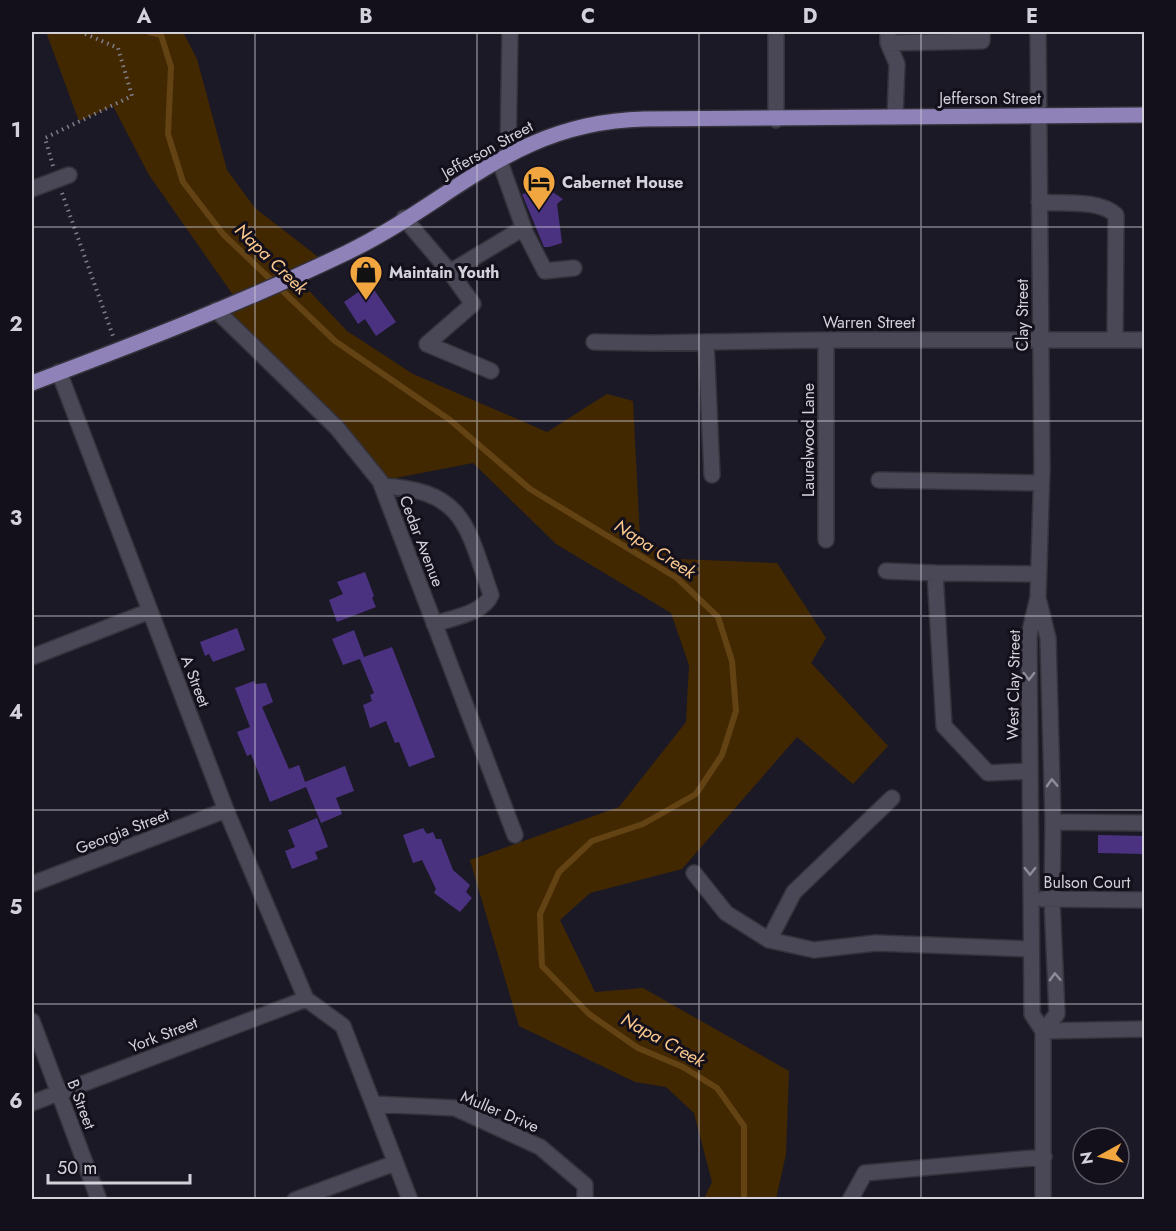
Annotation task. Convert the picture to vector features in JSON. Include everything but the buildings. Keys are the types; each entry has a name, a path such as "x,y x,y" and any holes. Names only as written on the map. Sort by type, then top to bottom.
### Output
{"main road":[{"name":"Jefferson Street","path":"32,383 243,299 347,252 503,157 541,138 602,122 644,119 776,120 1144,115"}],"street":[{"path":"510,32 503,157 525,232 545,271 574,268"},
{"path":"776,32 776,120"},
{"path":"896,117 897,64 888,37 982,41 982,32"},
{"name":"Clay Street","path":"1038,32 1041,483 1038,597"},
{"path":"32,189 63,177"},
{"path":"1039,202 1092,206 1111,211 1116,215 1115,340"},
{"path":"404,218 450,272 473,304 427,344 491,371"},
{"path":"450,272 515,233"},
{"name":"Cedar Avenue","path":"216,310 337,428 382,486 515,835"},
{"name":"Laurelwood Lane","path":"826,340 826,540"},
{"name":"Warren Street","path":"594,342 1144,340"},
{"path":"706,342 712,475"},
{"name":"A Street","path":"59,372 226,810 306,999"},
{"path":"879,480 1041,483"},
{"path":"382,486 404,487 427,493 452,508 467,525 491,594 488,603 479,608 434,624"},
{"path":"886,572 1038,574"},
{"path":"935,573 944,726 988,773 1029,771"},
{"name":"West Clay Street","path":"1038,597 1029,635 1030,949 1032,1014 1043,1031 1043,1200"},
{"name":"West Clay Street","path":"1038,597 1048,638 1053,822 1052,900 1057,1014 1043,1031"},
{"path":"32,657 150,611"},
{"path":"769,940 794,892 892,798"},
{"name":"Georgia Street","path":"32,884 226,810"},
{"path":"1053,822 1144,823"},
{"path":"694,873 726,913 769,940 813,950 876,943 1030,949"},
{"name":"Bulson Court","path":"1030,899 1144,900"},
{"path":"306,999 343,1026 410,1200"},
{"name":"York Street","path":"32,1103 306,999"},
{"name":"B Street","path":"32,1021 99,1200"},
{"path":"1043,1031 1144,1029"},
{"name":"Muller Drive","path":"373,1104 455,1108 540,1148 585,1185 585,1200"},
{"path":"850,1200 866,1173 1044,1158"},
{"path":"295,1200 395,1163"}],"path":[{"path":"81,32 118,48 132,96 45,138 63,177 117,350"}],"shaded area":[{"path":"46,32 183,32 197,59 227,170 255,208 326,263 296,277 347,331 413,374 547,432 607,394 633,401 640,538 680,559 777,563 826,638 811,663 888,746 853,784 797,737 682,869 590,893 560,920 595,992 643,988 789,1071 786,1154 776,1199 704,1199 712,1182 694,1113 666,1087 635,1082 519,1026 470,860 619,807 686,722 689,665 671,613 556,544 473,463 380,481 337,428 207,315 238,302 149,175 113,106 79,121"}],"waterway":[{"name":"Napa Creek","path":"149,32 161,35 171,67 168,134 183,182 223,234 335,341 450,420 530,489 677,578 718,617 732,661 736,711 722,755 696,794 643,824 592,841 559,872 540,914 542,966 589,1014 638,1048 683,1067 717,1088 744,1126 744,1200"}],"place":[{"name":"Cabernet House","path":"539,211"},
{"name":"Maintain Youth","path":"366,301"}]}
